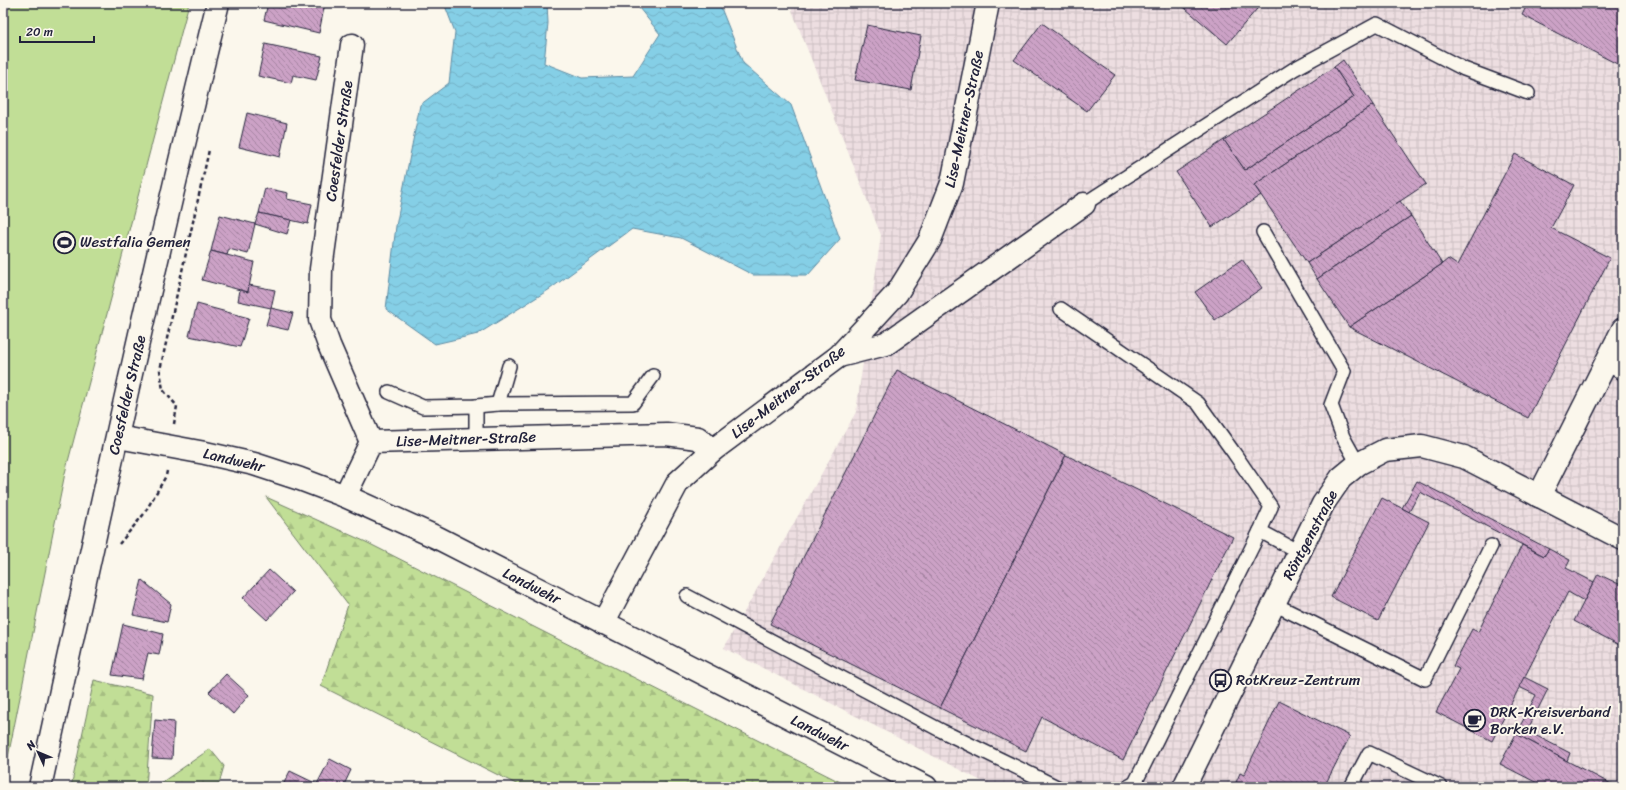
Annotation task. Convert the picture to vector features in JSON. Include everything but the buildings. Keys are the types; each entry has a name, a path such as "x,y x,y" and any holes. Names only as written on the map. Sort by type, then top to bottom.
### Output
{"street":[{"name":"Coesfelder Straße","path":"40,787 191,113 218,3"},
{"name":"Lise-Meitner-Straße","path":"603,623 678,482 713,450 839,356 897,293 930,240 952,182 988,3"},
{"name":"Coesfelder Straße","path":"352,45 321,269 320,320 329,345 371,442"},
{"path":"839,356 886,344 1084,204"},
{"path":"1539,496 1614,368 1623,329"},
{"name":"Lise-Meitner-Straße","path":"371,442 666,434 698,438 713,450"},
{"name":"Landwehr","path":"118,437 205,453 254,464 345,496 438,538 926,787"},
{"path":"345,496 371,442"},
{"name":"Röntgenstraße","path":"1184,787 1298,552 1323,504 1341,478 1358,464 1385,450 1422,446 1464,456 1623,539"}],"lane":[{"path":"1084,204 1294,69 1377,24 1464,68 1528,93"},
{"path":"1263,232 1344,371 1331,405 1343,437 1358,464"},
{"path":"1061,308 1198,403 1272,507 1135,783 1128,787"},
{"path":"498,404 509,366"},
{"path":"390,392 423,407 498,404 633,403 653,376"},
{"path":"476,406 476,439"},
{"path":"1260,531 1298,552"},
{"path":"1274,604 1425,679 1491,546"},
{"path":"687,596 942,731 1057,787"},
{"path":"1352,787 1368,753 1441,787"}],"path":[{"path":"175,418 176,406 163,390 160,370 210,144"},
{"path":"114,549 144,514 166,476"}],"shaded area":[{"path":"789,3 1623,3 1623,787 993,787 724,648 856,412 881,235"}],"green space":[{"name":"Westfalia Gemen","path":"3,3 189,3 65,473 3,782"},
{"path":"266,497 366,542 850,787 522,787 321,686 348,605"},
{"path":"94,680 153,694 146,787 71,787"},
{"path":"210,749 224,766 218,787 155,787"}],"water":[{"path":"444,3 547,3 548,23 544,63 582,78 633,76 660,34 635,3 719,3 743,63 791,105 840,239 808,275 753,275 681,238 632,229 550,289 478,334 435,344 386,309 396,226 420,105 449,83 455,32"}],"place":[{"name":"Westfalia Gemen","path":"64,242"},
{"name":"RotKreuz-Zentrum","path":"1220,680"},
{"name":"DRK-Kreisverband Borken e.V.","path":"1475,721"}]}
